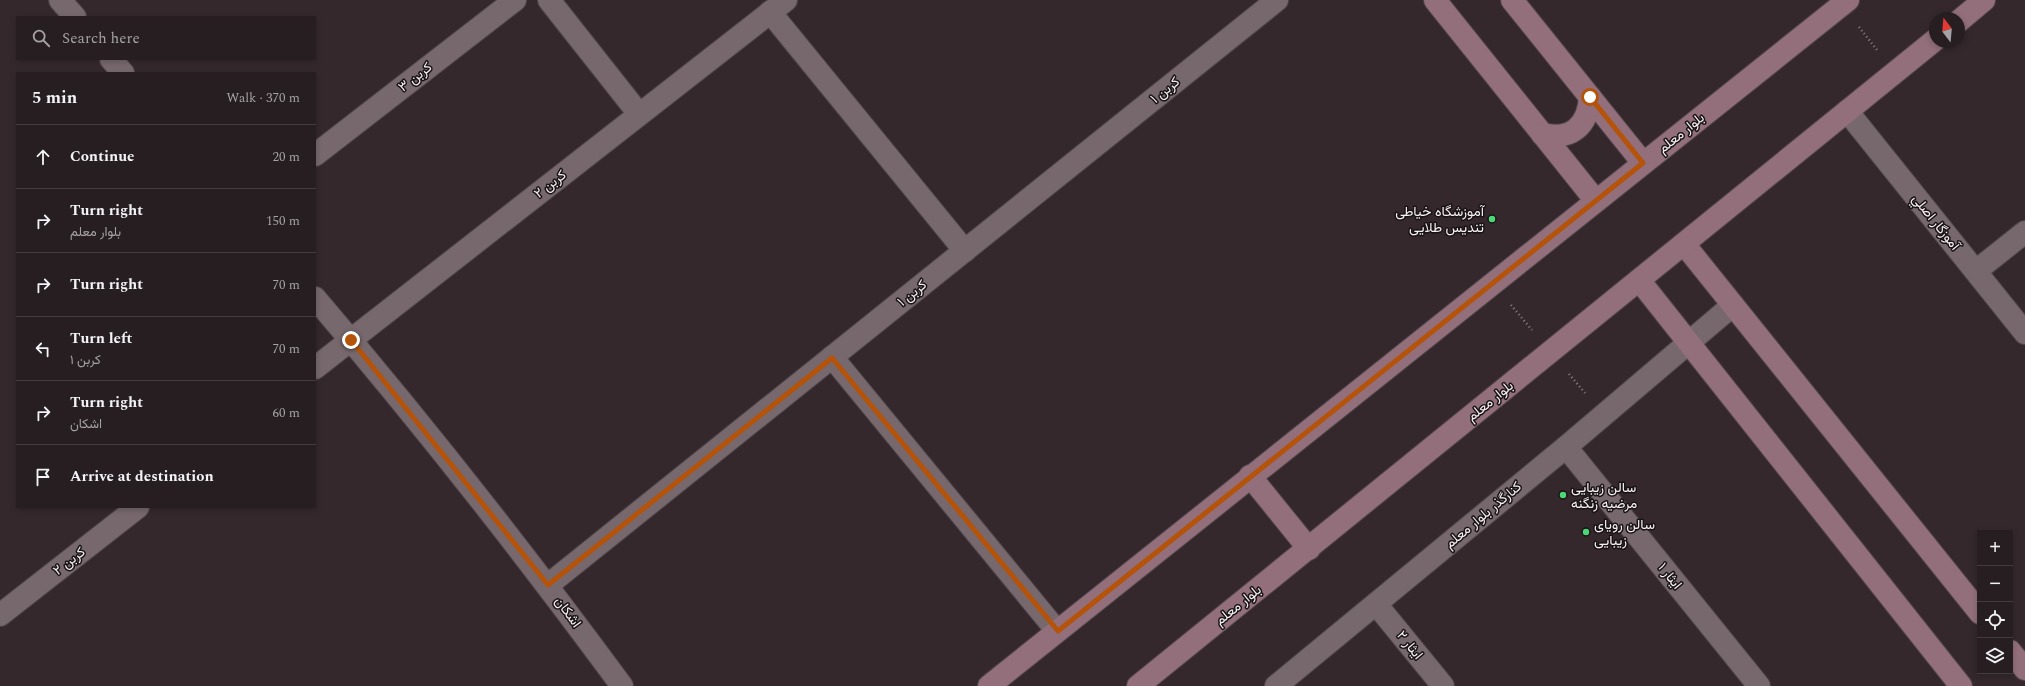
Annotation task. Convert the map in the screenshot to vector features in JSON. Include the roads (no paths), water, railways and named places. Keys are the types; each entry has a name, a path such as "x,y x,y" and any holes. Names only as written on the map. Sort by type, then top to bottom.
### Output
{"main road":[{"path":"1435,0 1596,201"},
{"path":"1512,0 1643,163"},
{"path":"1965,16 1984,0"},
{"name":"بلوار معلم","path":"989,686 1845,2"},
{"name":"بلوار معلم","path":"1138,686 1309,549 1929,45"},
{"path":"1542,134 1554,137 1566,135 1576,129 1585,120 1590,109 1590,97"},
{"path":"1684,244 1977,609"},
{"path":"1639,280 1961,686"},
{"path":"1250,476 1309,549"},
{"path":"2013,655 2025,669"}],"street":[{"path":"60,0 74,16"},
{"name":"کربن ۳","path":"316,154 515,0"},
{"path":"549,0 639,114"},
{"name":"کربن ۱","path":"548,585 1277,0"},
{"path":"778,6 965,250"},
{"name":"کربن ۲","path":"316,367 778,6"},
{"path":"112,60 122,72"},
{"name":"آموزگار اصلي","path":"1847,111 2025,333"},
{"path":"1976,272 2025,232"},
{"name":"اشکان","path":"316,299 351,340 548,585 622,686"},
{"name":"کنارگذر بلوار معلم","path":"1276,686 1566,448 1733,305"},
{"path":"832,358 1058,631"},
{"name":"ایثار ۱","path":"1566,448 1759,686"},
{"name":"کربن ۲","path":"0,615 137,508"},
{"name":"ایثار ۲","path":"1376,604 1443,686"}],"place":[{"name":"آموزشگاه خیاطی تندیس طلایی","path":"1492,219"},
{"name":"سالن زیبایی مرضیه زنگنه","path":"1563,495"},
{"name":"سالن رویای زیبایی","path":"1586,532"}]}
